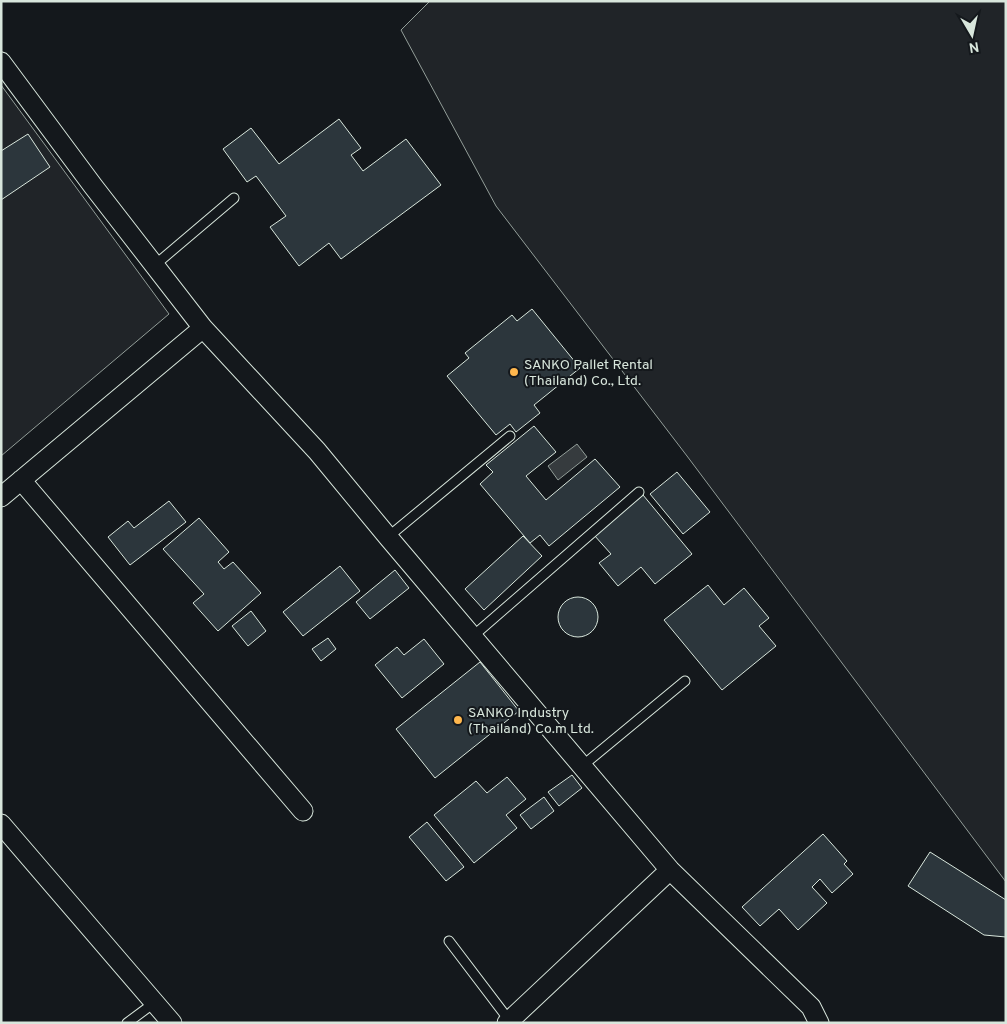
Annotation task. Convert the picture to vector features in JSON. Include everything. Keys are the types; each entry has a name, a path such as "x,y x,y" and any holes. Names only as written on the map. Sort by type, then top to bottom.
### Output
{"street":[{"path":"1,62 93,186 203,328 317,451 581,767 670,870 811,1007 820,1023"},
{"path":"1,497 203,328"},
{"path":"21,480 303,811"},
{"path":"1,824 172,1023"},
{"path":"508,1022 670,870"}],"lane":[{"path":"155,265 234,198"},
{"path":"388,537 510,436"},
{"path":"472,637 639,492"},
{"path":"581,767 684,681"},
{"path":"449,941 508,1022"},
{"path":"126,1023 154,1003"}],"shaded area":[{"path":"430,1 1006,1 1006,882 687,456 496,206 401,30"},
{"path":"1,85 169,314 1,456"},
{"path":"577,444 587,457 558,480 548,466"}],"building":[{"path":"339,119 361,148 351,155 363,171 406,139 441,185 341,259 329,243 299,266 270,227 286,216 256,176 247,182 223,149 251,128 279,164"},
{"path":"28,134 50,167 1,200 1,151"},
{"name":"SANKO Pallet Rental (Thailand) Co., Ltd.","path":"532,309 580,368 534,405 540,413 516,432 510,424 496,435 447,376 469,358 465,353 512,315 517,321"},
{"path":"534,426 556,452 526,476 546,500 595,459 620,487 549,546 540,535 530,543 480,484 493,472 486,465"},
{"path":"677,472 710,512 683,534 650,494"},
{"path":"643,495 692,554 655,584 641,567 618,586 599,563 611,554 594,535"},
{"path":"169,501 186,522 130,565 108,537 128,521 134,528"},
{"path":"199,518 229,552 218,562 224,569 233,562 261,593 218,631 193,603 204,594 163,549"},
{"path":"523,536 542,556 484,610 465,589"},
{"path":"340,566 360,591 303,636 283,612"},
{"path":"395,570 409,588 370,619 356,602"},
{"path":"708,585 724,605 744,588 769,618 759,626 776,646 722,690 664,620"},
{"path":"582,597 589,600 595,606 598,617 597,625 589,634 582,637 574,637 567,634 559,625 558,613 561,606 570,598"},
{"path":"251,611 266,631 248,646 232,626"},
{"path":"328,638 336,649 321,661 312,649"},
{"path":"424,639 444,664 402,698 375,665 397,647 404,655"},
{"name":"SANKO Industry (Thailand) Co.m Ltd.","path":"480,662 519,711 435,778 396,729"},
{"path":"572,775 582,788 559,806 548,792"},
{"path":"507,777 526,799 506,815 517,828 474,863 434,815 476,781 487,793"},
{"path":"544,797 554,811 531,829 520,815"},
{"path":"427,822 464,867 446,881 409,837"},
{"path":"823,834 847,861 844,864 853,874 832,893 820,879 812,887 827,903 798,930 779,909 760,926 742,907"},
{"path":"930,852 1006,900 1006,937 984,935 908,886"}],"place":[{"name":"SANKO Pallet Rental (Thailand) Co., Ltd.","path":"514,372"},
{"name":"SANKO Industry (Thailand) Co.m Ltd.","path":"458,720"}]}
